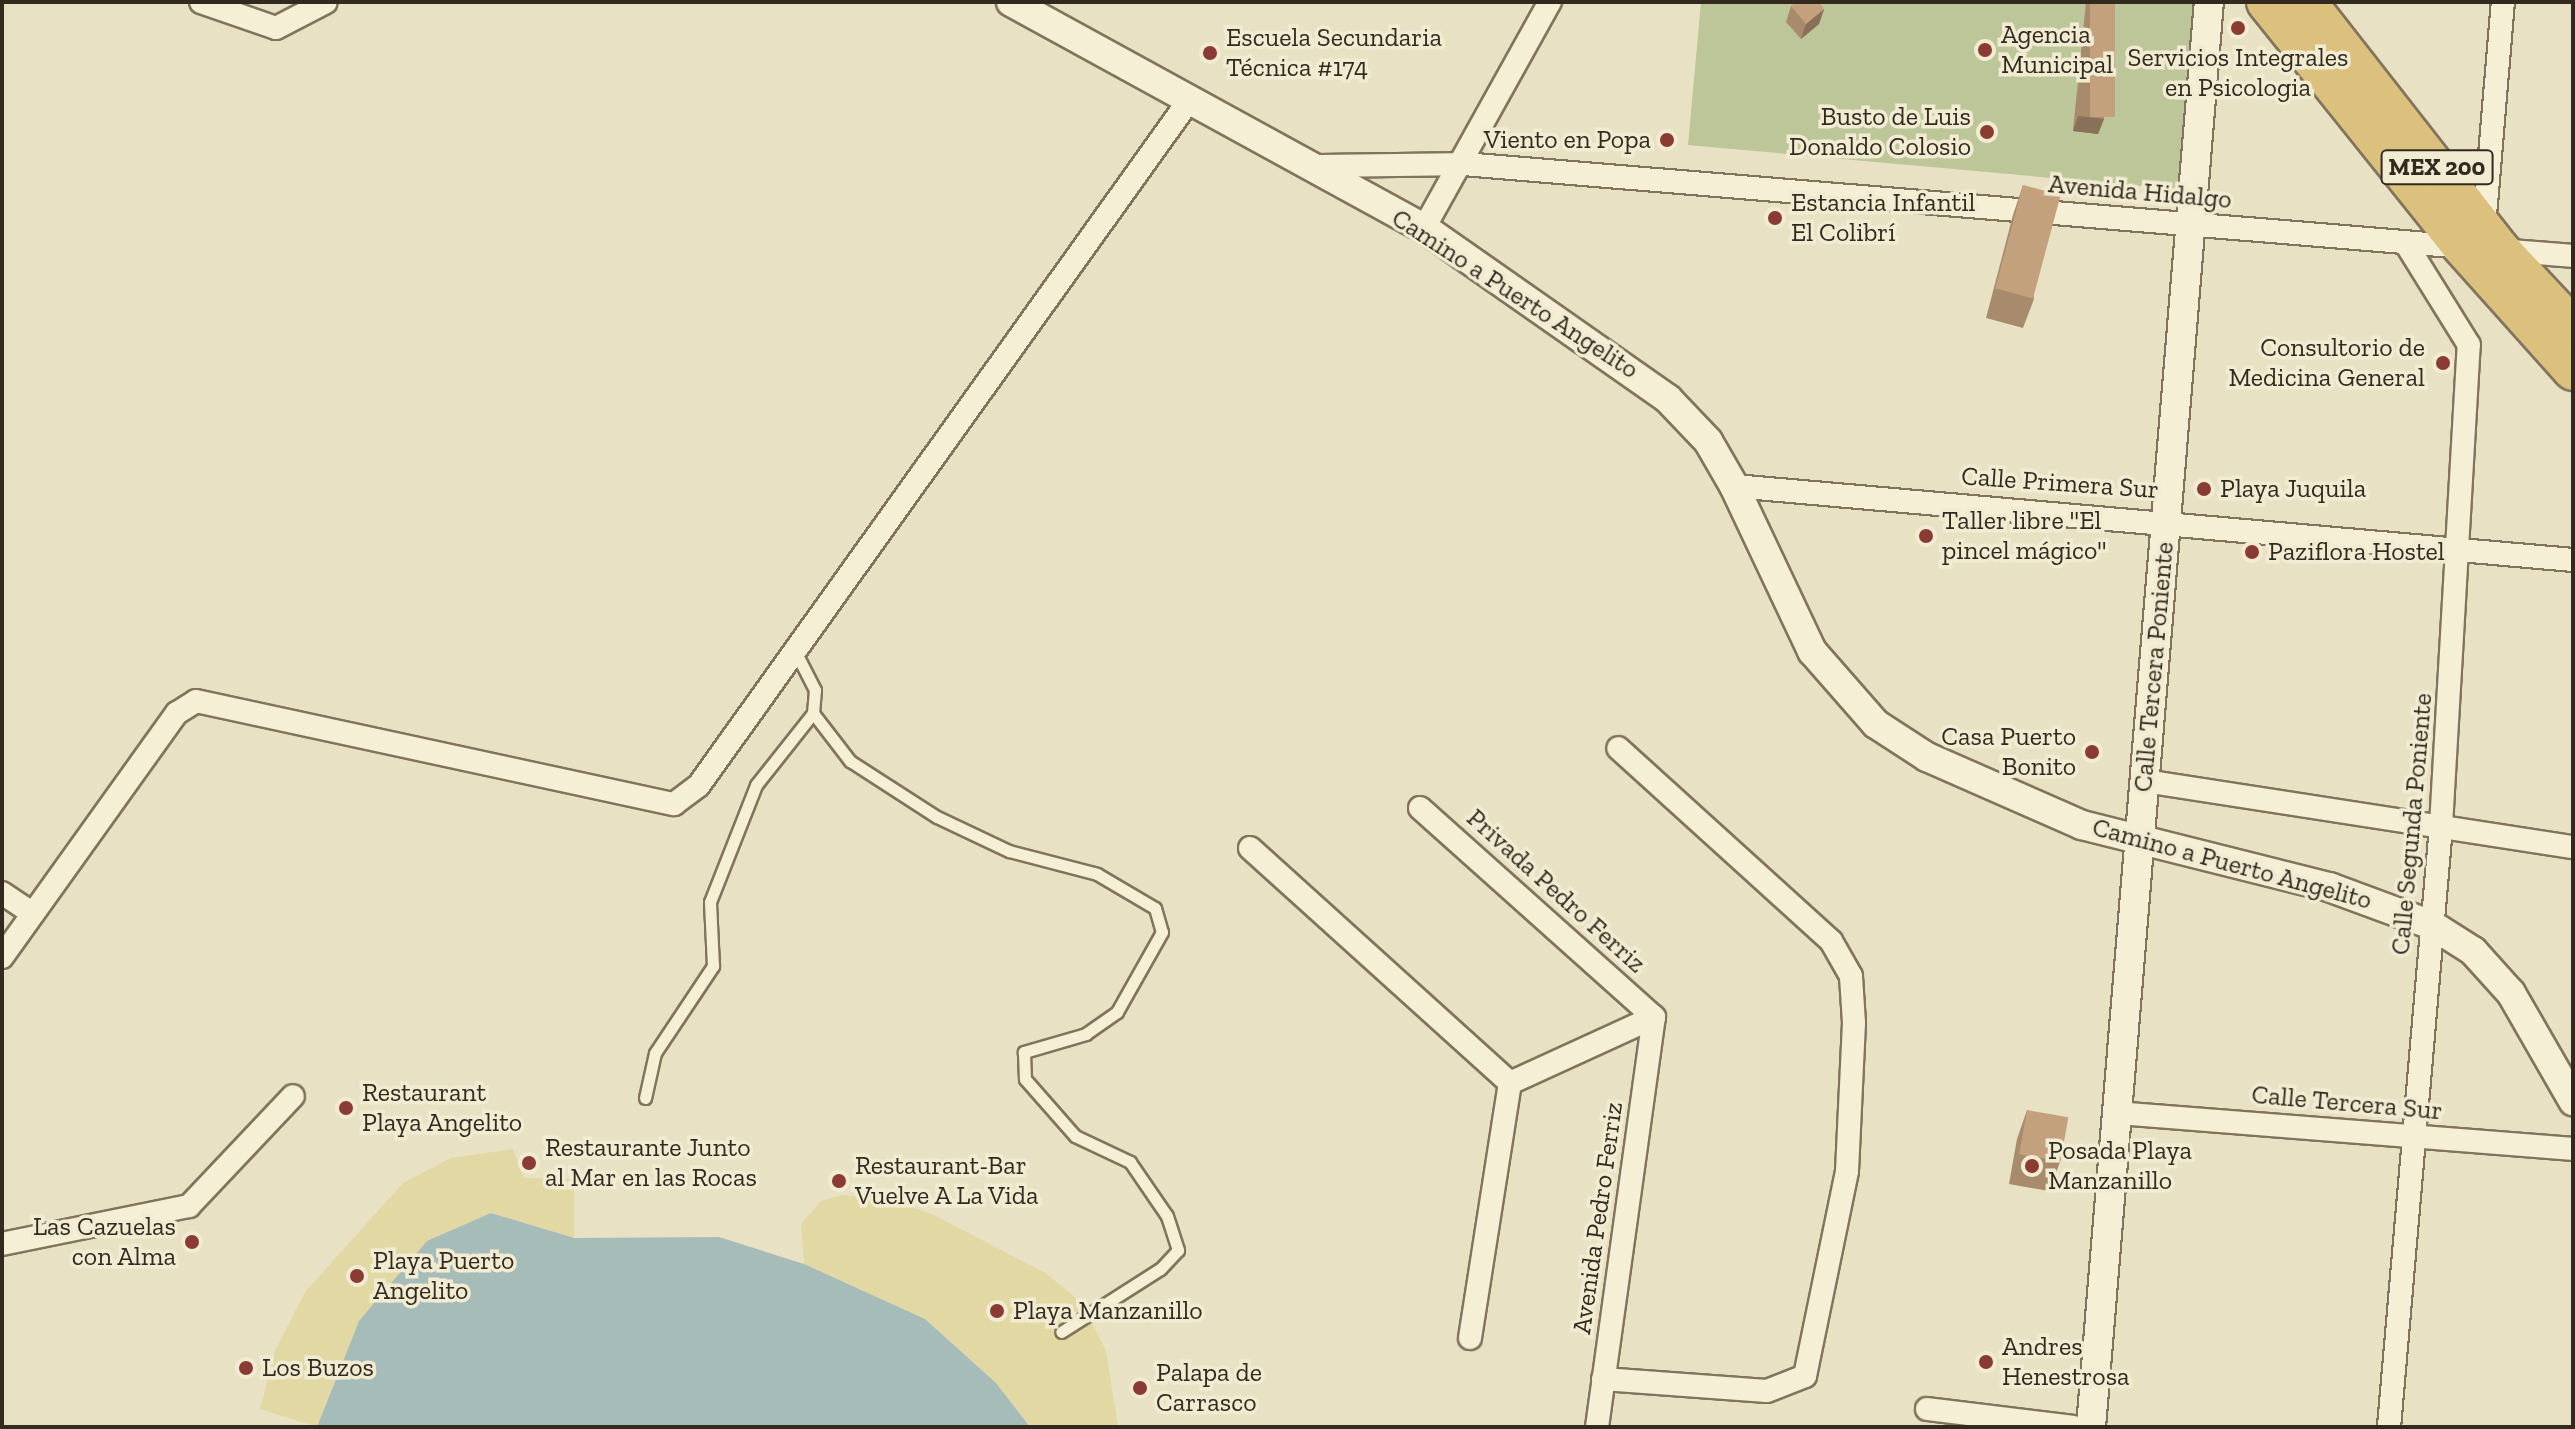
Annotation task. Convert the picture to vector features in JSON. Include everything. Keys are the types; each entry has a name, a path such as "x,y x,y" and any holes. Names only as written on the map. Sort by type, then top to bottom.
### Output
{"highway":[{"name":"MEX 200","path":"2266,2 2482,241 2573,327"},
{"name":"MEX 200","path":"2307,2 2573,371"}],"street":[{"path":"201,2 276,28 326,2"},
{"name":"Camino a Puerto Angelito","path":"1011,2 1188,102 1424,228 1668,399 1708,441 1734,486 1812,651 1876,724 1927,757 2139,843 2329,887 2432,925 2473,951 2511,993 2573,1101"},
{"path":"1424,228 1463,164 1550,2"},
{"name":"Calle Tercera Poniente","path":"2091,1427 2209,2"},
{"path":"2482,241 2503,2"},
{"path":"2,957 177,713 196,701 674,804 699,785 1188,102"},
{"name":"Avenida Hidalgo","path":"1305,166 1463,164 2405,242 2482,241 2573,256"},
{"name":"Calle Segunda Poniente","path":"2389,1427 2441,826 2460,549 2469,345 2405,242"},
{"name":"Calle Primera Sur","path":"1734,486 2166,519 2573,560"},
{"path":"1603,1379 1767,1391 1805,1376 1847,1171 1854,1023 1851,976 1831,941 1618,748"},
{"path":"2145,781 2573,847"},
{"name":"Privada Pedro Ferriz","path":"1420,808 1654,1017"},
{"path":"1250,848 1510,1083"},
{"path":"2,893 33,914"},
{"path":"1510,1083 1654,1017"},
{"name":"Avenida Pedro Ferriz","path":"1597,1427 1654,1017"},
{"path":"1470,1338 1510,1083"},
{"path":"2,1244 189,1206 293,1096"},
{"name":"Calle Tercera Sur","path":"2117,1113 2573,1149"},
{"path":"1927,1409 2073,1427"}],"lane":[{"path":"645,1098 655,1053 713,966 710,902 756,785 813,713 815,690 795,651"},
{"path":"813,713 850,761 937,817 1009,851 1097,874 1155,908 1162,932 1117,1012 1086,1034 1024,1052 1025,1079 1075,1136 1130,1162 1167,1216 1178,1250 1160,1269 1061,1332"}],"green space":[{"path":"1701,2 2194,2 2201,9 2185,190 1688,145"}],"sand":[{"name":"Playa Puerto Angelito","path":"513,1149 524,1178 574,1179 574,1238 491,1213 359,1321 317,1427 260,1409 275,1351 305,1292 403,1183 451,1158"},
{"name":"Playa Manzanillo","path":"842,1195 886,1198 932,1214 1047,1274 1082,1303 1106,1351 1118,1427 1030,1427 996,1383 925,1319 804,1264 801,1224 821,1201"}],"water":[{"path":"491,1213 574,1238 719,1237 804,1264 925,1319 996,1383 1030,1427 317,1427 359,1321 427,1241"}],"building":[{"path":"1797,2 1819,2 1824,9 1806,24 1791,6"},
{"path":"2090,2 2115,2 2115,117 2090,117"},
{"path":"2023,185 2061,195 2033,298 1995,288"},
{"path":"2027,1110 2068,1117 2061,1162 2019,1154"}],"place":[{"name":"Servicios Integrales en Psicologia","path":"2238,28"},
{"name":"Agencia Municipal","path":"1985,50"},
{"name":"Escuela Secundaria Técnica #174","path":"1210,53"},
{"name":"Busto de Luis Donaldo Colosio","path":"1987,132"},
{"name":"Viento en Popa","path":"1667,140"},
{"name":"Estancia Infantil El Colibrí","path":"1775,218"},
{"name":"Consultorio de Medicina General","path":"2443,363"},
{"name":"Playa Juquila","path":"2204,489"},
{"name":"Taller libre \"El pincel mágico\"","path":"1926,536"},
{"name":"Paziflora Hostel","path":"2252,552"},
{"name":"Casa Puerto Bonito","path":"2092,752"},
{"name":"Restaurant Playa Angelito","path":"346,1108"},
{"name":"Restaurante Junto al Mar en las Rocas","path":"529,1163"},
{"name":"Posada Playa Manzanillo","path":"2032,1166"},
{"name":"Restaurant-Bar Vuelve A La Vida","path":"839,1181"},
{"name":"Las Cazuelas con Alma","path":"192,1242"},
{"name":"Playa Puerto Angelito","path":"357,1276"},
{"name":"Playa Manzanillo","path":"997,1311"},
{"name":"Andres Henestrosa","path":"1986,1362"},
{"name":"Los Buzos","path":"246,1368"},
{"name":"Palapa de Carrasco","path":"1140,1388"}]}
